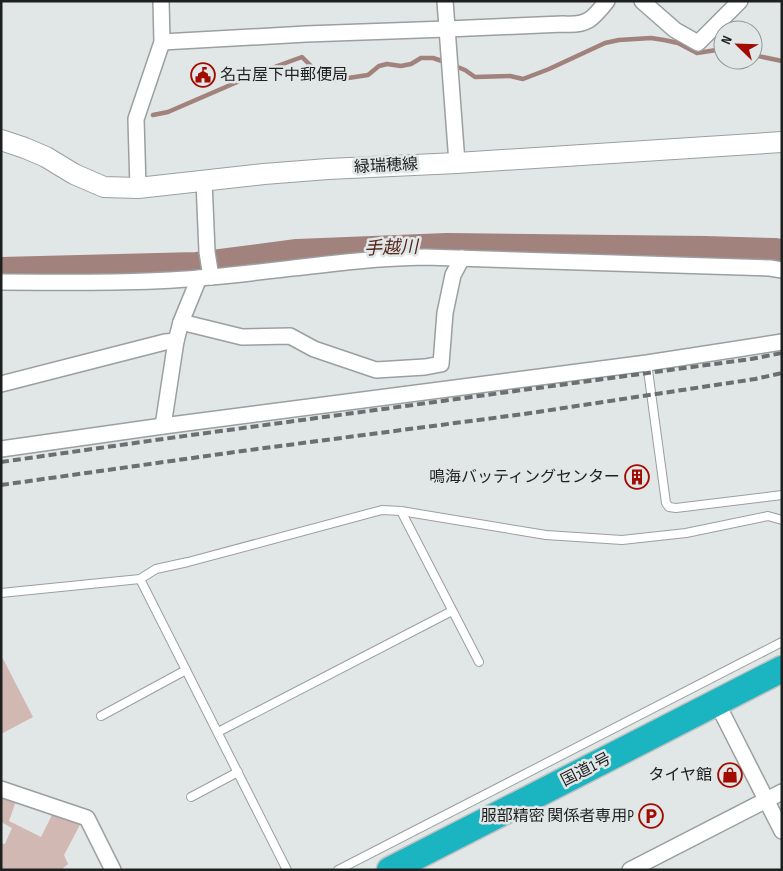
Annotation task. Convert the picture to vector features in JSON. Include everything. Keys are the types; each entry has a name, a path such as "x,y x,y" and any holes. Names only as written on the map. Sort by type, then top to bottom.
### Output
{"highway":[{"name":"国道1号","path":"398,868 782,669"}],"main road":[{"name":"緑瑞穂線","path":"1,140 38,154 74,174 104,187 138,188 319,170 782,142"}],"street":[{"path":"138,188 136,119 162,42 161,1"},
{"path":"444,1 458,163"},
{"path":"162,42 306,34 575,25 586,22 597,14 607,1"},
{"path":"642,1 675,30 698,43 740,1"},
{"path":"163,426 176,341 181,322 207,276 204,181"},
{"path":"1,282 133,282 391,257 782,270"},
{"path":"181,322 242,337 290,336 314,350 376,370 425,367 441,364 445,313 453,275 462,258"},
{"path":"1,384 176,341"},
{"path":"1,449 647,363 782,342"},
{"path":"717,703 782,831"},
{"path":"1,789 87,818 113,870"},
{"path":"630,870 782,792"}],"lane":[{"path":"647,363 666,503 669,507 676,508 782,494"},
{"path":"1,593 140,579 156,569 382,510 401,511 546,535 622,540 686,533 768,516 782,520"},
{"path":"401,511 479,662"},
{"path":"140,579 287,870"},
{"path":"218,732 452,611"},
{"path":"338,870 782,642"},
{"path":"101,716 186,670"},
{"path":"192,797 238,772"}],"shaded area":[{"path":"1,655 33,717 1,734"},
{"path":"1,793 17,798 9,821 41,837 54,811 82,821 64,855 68,864 61,870 1,870 1,843 5,844 12,828 1,822"}],"waterway":[{"path":"455,66 475,77 510,76 523,79 605,43 619,40 651,38 678,43 697,53 713,51"},
{"path":"153,115 168,112 258,73 302,57 322,77 335,80 368,75 379,66 387,64 401,66 411,64 421,58 433,58 442,61"},
{"path":"763,57 782,61"},
{"name":"手越川","path":"1,270 197,265 297,252 447,246 705,249 782,252"}],"railway":[{"path":"1,462 751,359 782,353"},
{"path":"1,485 524,414 755,379 782,373"}],"place":[{"name":"名古屋下中郵便局","path":"203,75"},
{"name":"鳴海バッティングセンター","path":"637,477"},
{"name":"タイヤ館","path":"730,775"},
{"name":"服部精密 関係者専用P","path":"651,816"}]}
